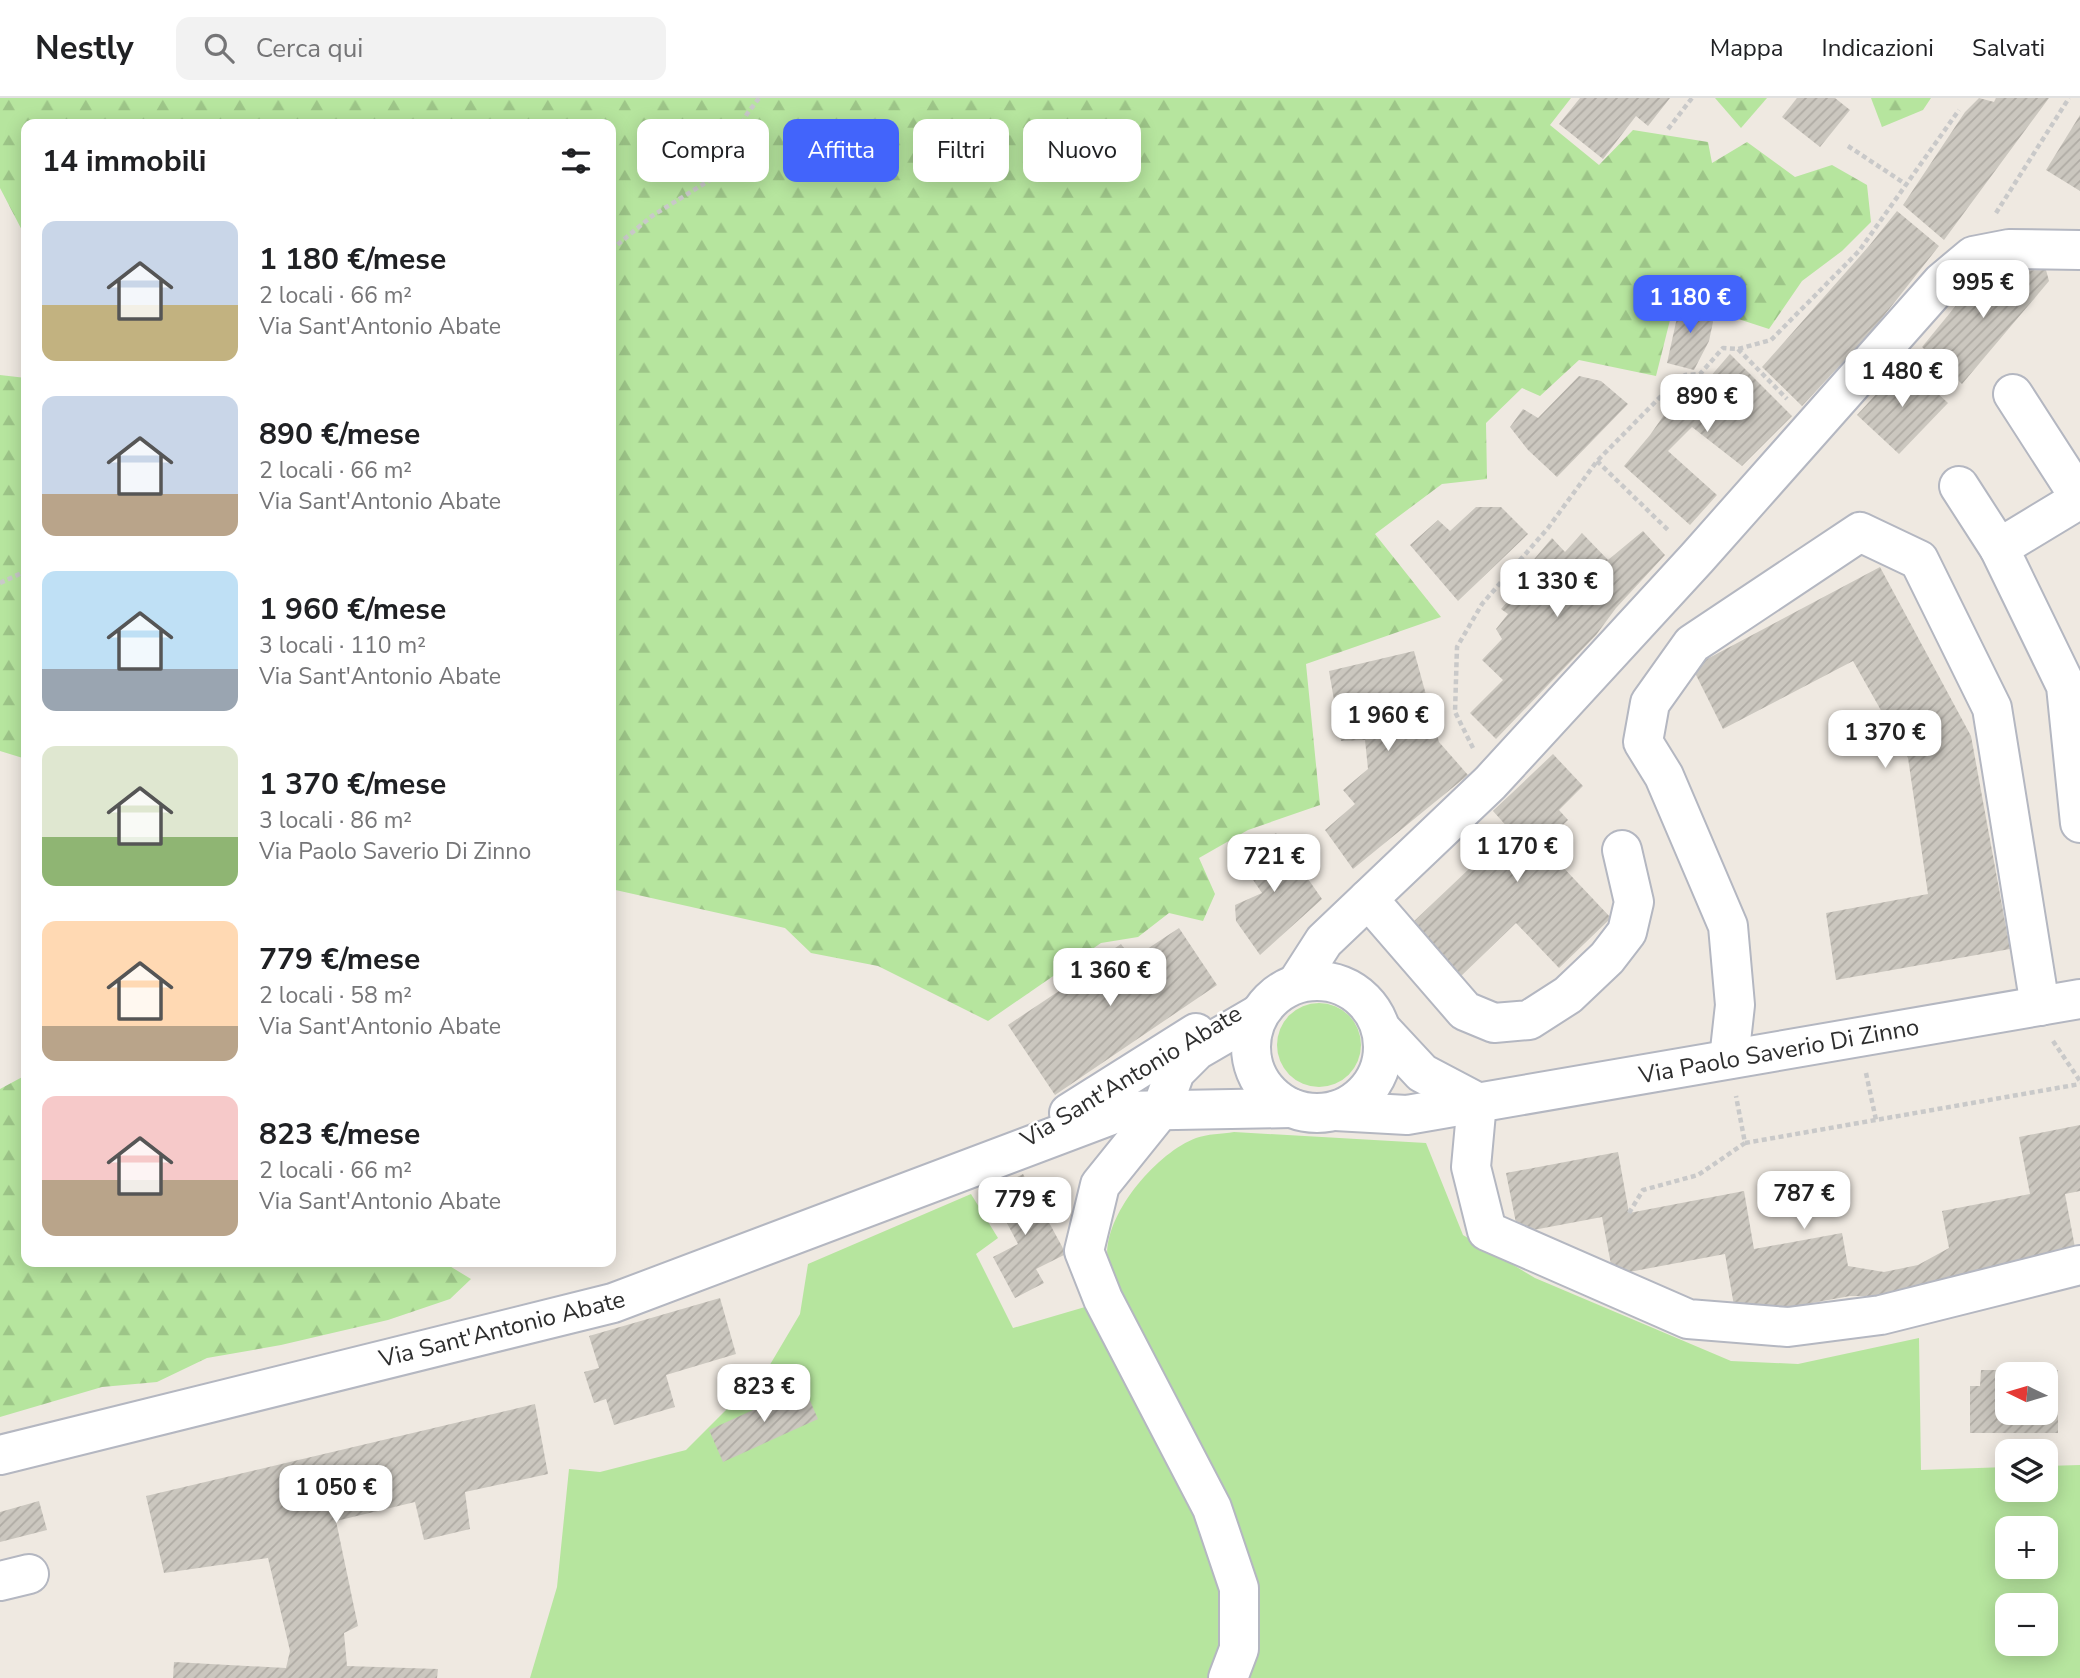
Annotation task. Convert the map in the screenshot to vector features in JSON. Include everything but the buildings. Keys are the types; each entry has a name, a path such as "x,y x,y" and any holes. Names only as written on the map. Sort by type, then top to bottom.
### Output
{"street":[{"path":"1381,1029 1383,1055 1376,1080 1359,1100 1335,1111 1313,1114 1291,1108 1268,1092 1254,1068 1251,1041 1277,998 1324,942 1490,783 1697,558 1942,282 1973,256 2009,249 2080,250"},
{"path":"1998,548 2080,498 2013,394"},
{"path":"1959,486 1998,548 2066,686 2080,823"},
{"path":"1729,1059 1735,1005 1728,926 1664,776 1643,742 1650,702 1692,644 1860,532 1919,560 1992,708 2040,1006"},
{"path":"1368,899 1465,1011 1494,1023 1529,1020 1568,995 1607,958 1627,932 1634,902 1622,850"},
{"path":"1228,1678 1239,1649 1239,1588 1212,1508 1103,1299 1084,1251 1100,1185 1162,1108 1175,1072 1197,1050 1277,998 1318,980 1339,984 1358,994 1372,1010 1381,1029 1422,1073 1477,1102 1471,1167 1487,1231 1688,1319 1788,1327 1881,1315 2080,1265"},
{"name":"Via Sant'Antonio Abate","path":"990,1163 1194,1034 1243,1006 1277,998"},
{"name":"Via Paolo Saverio Di Zinno","path":"1335,1111 1407,1115 2080,999"},
{"name":"Via Sant'Antonio Abate","path":"0,1455 613,1303 1122,1111 1162,1108 1291,1108"}],"path":[{"path":"616,246 652,216 713,178 747,114 759,98"},
{"path":"1668,129 1692,98"},
{"path":"1973,256 2004,198 2069,98"},
{"path":"1490,783 1455,712 1457,648 1482,604 1548,528 1597,461 1685,375 1700,373 1723,348 1738,349 1771,340 1859,251 1959,110"},
{"path":"1848,146 1907,185"},
{"path":"1738,349 1814,427"},
{"path":"1597,461 1697,558"},
{"path":"0,583 21,572"},
{"path":"1729,1059 1745,1143"},
{"path":"1629,1213 1643,1190 1698,1175 1745,1143 2080,1084"}],"green space":[{"path":"0,98 1571,98 1550,125 1599,165 1633,130 1708,142 1712,163 1747,142 1795,177 1832,165 1867,185 1871,222 1842,251 1802,281 1769,329 1729,316 1708,291 1675,300 1656,376 1579,360 1540,396 1522,388 1486,423 1487,479 1442,484 1375,534 1441,617 1306,664 1320,805 1248,830 1199,858 1215,894 1203,921 1169,913 1138,937 1101,943 988,1021 878,966 811,953 785,928 616,890 616,119 21,119 21,228 0,188"},
{"path":"1715,98 1767,98 1741,128"},
{"path":"1871,98 1931,98 1923,110 1882,127"},
{"path":"0,375 21,377 21,757 0,751"},
{"path":"1319,1003 1335,1006 1349,1015 1358,1029 1361,1045 1358,1061 1349,1075 1335,1084 1319,1087 1303,1084 1289,1075 1280,1061 1277,1045 1280,1029 1289,1015 1303,1006"},
{"path":"21,1078 21,1267 451,1267 471,1279 450,1299 388,1320 281,1345 207,1358 157,1382 102,1387 0,1417 0,1089"},
{"path":"1234,1132 1426,1143 1463,1235 1535,1278 1731,1361 1798,1364 1919,1338 1921,1470 1995,1467 1995,1502 2058,1502 2058,1466 2080,1465 2080,1678 530,1678 557,1587 569,1469 600,1472 686,1450 768,1368 800,1314 808,1264 971,1194 998,1238 976,1254 1013,1328 1085,1307 1122,1293 1109,1267 1108,1245 1113,1227 1134,1189 1164,1158 1180,1146 1200,1137"}]}
